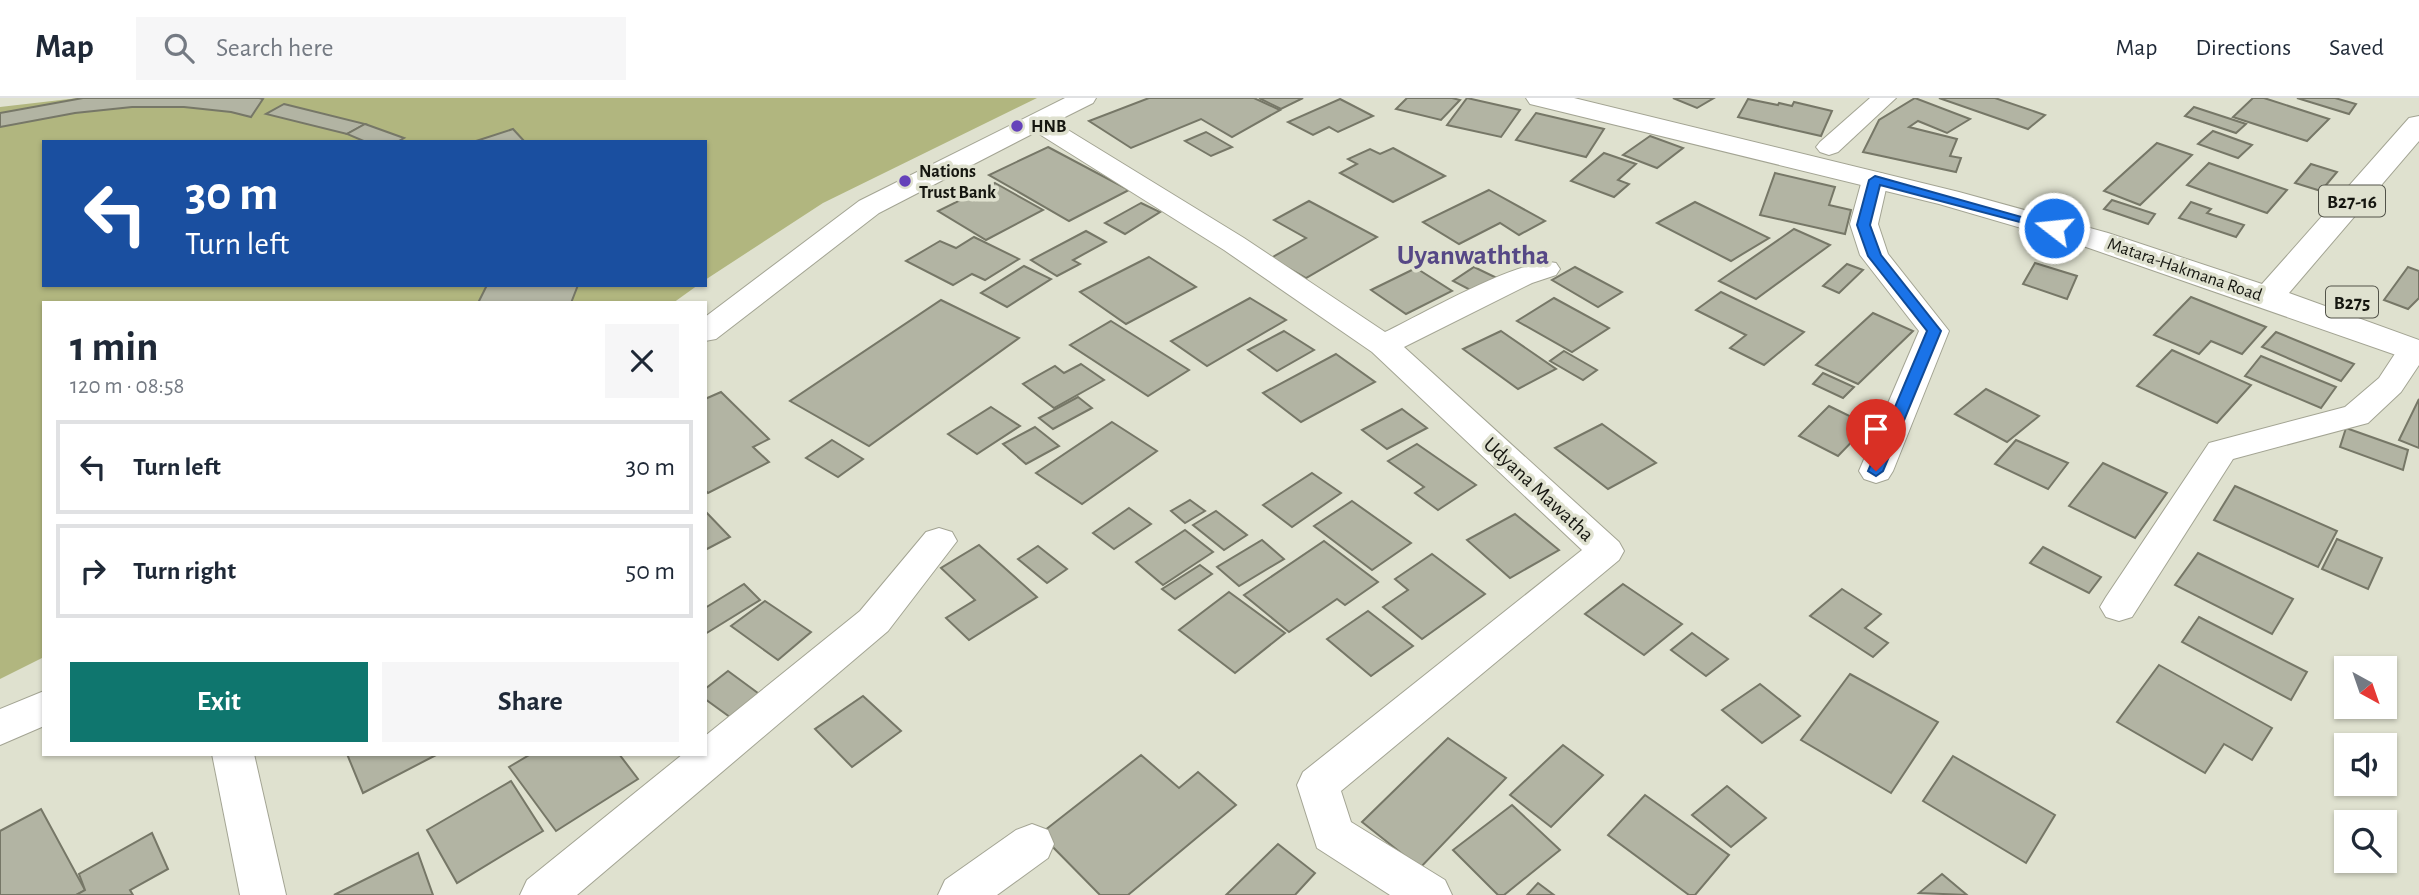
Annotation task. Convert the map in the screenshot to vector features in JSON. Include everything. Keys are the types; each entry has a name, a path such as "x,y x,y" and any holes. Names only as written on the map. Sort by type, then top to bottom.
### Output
{"main road":[{"name":"Matara-Hakmana Road","path":"1539,98 1692,133 1875,180 2276,288"},
{"name":"Matara-Hakmana Road","path":"1623,98 1829,147 2085,215 2417,343"},
{"name":"B27-16","path":"2276,288 2419,124"}],"street":[{"path":"707,330 869,207 1084,98"},
{"path":"1829,147 1884,98"},
{"name":"Udyana Mawatha","path":"1035,121 1234,244 1383,345 1606,551 1318,785 1333,834 1429,895"},
{"path":"1875,180 1864,225 1874,256 1934,331 1876,471"},
{"path":"1383,345 1521,278 1546,269"},
{"path":"2119,607 2221,451 2356,415 2390,385 2417,343"},
{"path":"543,895 874,621 939,541"},
{"path":"0,728 42,708"},
{"path":"233,756 263,895"},
{"path":"961,895 1032,844"}],"green space":[{"path":"78,98 1037,98 823,203 707,279 707,140 42,140 42,287 695,287 676,301 42,301 42,658 0,679 0,107"}],"building":[{"path":"83,98 263,99 251,117 184,107 132,107 75,113 0,127 0,113"},
{"path":"1149,98 1254,98 1280,110 1232,137 1201,119 1131,148 1089,121"},
{"path":"1259,98 1303,98 1281,109"},
{"path":"1407,98 1460,100 1441,120 1396,109"},
{"path":"1467,98 1520,110 1501,137 1447,125"},
{"path":"1673,98 1714,98 1697,108"},
{"path":"1915,98 1970,119 1947,133 1918,121 1909,127 1957,139 1950,156 1961,158 1956,172 1863,152 1879,120"},
{"path":"1939,98 1995,98 2045,115 2028,129"},
{"path":"2253,98 2264,98 2329,119 2307,141 2233,117"},
{"path":"2297,98 2335,98 2356,104 2349,114"},
{"path":"1340,99 1373,116 1338,132 1329,127 1313,135 1288,122"},
{"path":"1748,99 1792,106 1794,102 1832,111 1821,136 1738,117"},
{"path":"284,104 365,124 347,134 266,114"},
{"path":"2194,107 2246,124 2236,133 2185,116"},
{"path":"1536,113 1604,129 1586,157 1516,140"},
{"path":"365,124 404,138 361,140 347,134"},
{"path":"513,129 523,140 479,140"},
{"path":"2213,131 2252,145 2238,158 2198,144"},
{"path":"1206,132 1232,147 1211,156 1185,141"},
{"path":"1650,136 1683,148 1657,168 1623,155"},
{"path":"2157,143 2192,155 2140,205 2104,191"},
{"path":"1048,147 1129,190 1069,221 989,175"},
{"path":"1393,148 1445,176 1393,202 1340,173 1357,164 1348,159 1370,149 1380,154"},
{"path":"1604,153 1636,164 1618,180 1629,184 1614,197 1571,181"},
{"path":"2209,163 2287,190 2267,213 2187,185"},
{"path":"2311,164 2337,172 2321,191 2295,183"},
{"path":"1775,173 1835,187 1829,205 1851,210 1845,234 1760,215"},
{"path":"995,183 1043,210 986,240 938,211"},
{"path":"1489,190 1545,221 1519,235 1500,223 1459,244 1423,222"},
{"path":"2112,200 2155,214 2148,224 2104,209"},
{"path":"1309,201 1377,237 1306,278 1271,258 1306,238 1274,220"},
{"path":"1695,202 1769,238 1731,261 1657,223"},
{"path":"2191,202 2211,209 2207,213 2244,225 2236,237 2179,218"},
{"path":"1141,203 1160,212 1125,234 1105,223"},
{"path":"1794,229 1830,245 1756,299 1719,281"},
{"path":"1086,231 1106,242 1073,260 1080,264 1057,276 1031,260"},
{"path":"974,237 1019,259 985,280 972,274 953,285 906,261 940,241 956,248"},
{"path":"1149,257 1196,287 1126,324 1080,292"},
{"path":"2035,263 2077,276 2067,299 2023,284"},
{"path":"1847,264 1863,270 1839,293 1823,286"},
{"path":"1024,266 1051,279 1007,307 981,293"},
{"path":"1474,267 1503,281 1482,296 1453,281"},
{"path":"1575,267 1622,292 1598,307 1552,280"},
{"path":"2408,267 2419,271 2419,298 2408,309 2384,300"},
{"path":"1416,268 1452,291 1406,314 1371,290"},
{"path":"486,287 577,287 572,301 479,301"},
{"path":"1721,292 1804,332 1764,365 1730,348 1746,335 1696,310"},
{"path":"2191,297 2266,327 2242,354 2211,341 2199,354 2154,335"},
{"path":"1250,298 1286,320 1207,366 1171,341"},
{"path":"1554,298 1609,328 1572,352 1517,321"},
{"path":"941,300 1019,338 869,446 790,401"},
{"path":"1873,313 1913,331 1858,384 1816,365"},
{"path":"1111,321 1189,370 1148,396 1070,345"},
{"path":"1284,331 1314,350 1277,371 1248,350"},
{"path":"1501,331 1556,369 1518,389 1463,349"},
{"path":"2276,332 2354,364 2341,381 2262,347"},
{"path":"2172,350 2251,385 2217,423 2137,386"},
{"path":"1564,351 1597,370 1583,380 1550,361"},
{"path":"1336,354 1375,382 1301,422 1263,393"},
{"path":"2261,356 2336,387 2321,408 2245,376"},
{"path":"1081,364 1104,380 1054,408 1023,384 1055,366 1064,373"},
{"path":"1823,373 1854,387 1843,398 1813,384"},
{"path":"1986,389 2039,416 2007,442 1955,414"},
{"path":"721,392 769,439 753,447 769,462 708,493 707,492 707,398"},
{"path":"1078,397 1092,408 1053,429 1039,418"},
{"path":"2419,399 2419,448 2399,440"},
{"path":"1829,406 1868,425 1838,456 1799,436"},
{"path":"991,407 1020,426 977,454 948,434"},
{"path":"1402,409 1427,428 1387,449 1362,430"},
{"path":"1112,422 1157,451 1082,504 1036,473"},
{"path":"1602,424 1656,463 1608,489 1555,448"},
{"path":"1035,427 1059,446 1026,464 1003,444"},
{"path":"2346,428 2408,450 2403,470 2340,447"},
{"path":"832,440 863,459 838,477 806,458"},
{"path":"2016,440 2068,463 2048,489 1995,464"},
{"path":"1417,444 1476,485 1438,510 1415,493 1424,487 1388,461"},
{"path":"2103,463 2167,493 2135,538 2069,506"},
{"path":"1312,473 1341,493 1292,527 1263,505"},
{"path":"2235,486 2337,531 2318,567 2214,520"},
{"path":"1190,500 1205,511 1185,523 1171,511"},
{"path":"1352,501 1411,543 1372,570 1314,526"},
{"path":"1129,508 1151,524 1114,549 1093,533"},
{"path":"1216,511 1247,535 1224,550 1193,525"},
{"path":"707,513 730,537 707,549"},
{"path":"1515,514 1559,550 1510,578 1467,540"},
{"path":"1185,530 1213,552 1163,585 1136,562"},
{"path":"2337,539 2382,558 2368,589 2322,569"},
{"path":"1262,540 1284,559 1239,586 1217,567"},
{"path":"1324,541 1378,582 1345,605 1337,599 1289,632 1244,595"},
{"path":"979,545 1037,597 969,640 946,618 975,600 941,568"},
{"path":"1038,546 1067,569 1047,583 1018,559"},
{"path":"2043,547 2101,577 2089,593 2030,563"},
{"path":"2198,553 2293,599 2272,634 2175,585"},
{"path":"1432,554 1485,594 1422,639 1383,607 1408,590 1395,579"},
{"path":"1200,565 1212,574 1175,599 1162,589"},
{"path":"744,584 760,600 707,633 707,607"},
{"path":"1623,584 1682,624 1644,655 1585,614"},
{"path":"1842,589 1881,614 1865,628 1888,643 1873,657 1810,616"},
{"path":"1229,592 1285,633 1235,673 1179,630"},
{"path":"765,601 811,632 778,660 731,626"},
{"path":"1368,611 1413,646 1371,676 1327,639"},
{"path":"2199,617 2307,672 2291,700 2182,642"},
{"path":"1692,633 1728,659 1706,676 1671,650"},
{"path":"2159,665 2272,728 2252,760 2224,744 2205,773 2117,722"},
{"path":"728,671 762,696 734,720 707,700 707,687"},
{"path":"1850,674 1938,722 1891,793 1801,740"},
{"path":"1760,684 1800,716 1762,743 1722,710"},
{"path":"863,696 901,731 852,767 815,729"},
{"path":"1448,738 1506,778 1420,868 1362,822"},
{"path":"1563,745 1603,775 1551,827 1510,795"},
{"path":"1141,755 1179,788 1198,772 1236,805 1128,895 1100,895 1040,834"},
{"path":"348,756 434,756 363,793"},
{"path":"528,756 621,756 638,779 556,831 509,767"},
{"path":"1953,756 2055,815 2026,863 1923,801"},
{"path":"511,781 543,831 457,883 427,830"},
{"path":"1727,786 1766,818 1731,847 1692,815"},
{"path":"1645,795 1729,855 1695,895 1689,895 1608,835"},
{"path":"1512,805 1560,850 1504,895 1498,895 1453,850"},
{"path":"41,809 85,890 76,895 0,895 0,831"},
{"path":"152,833 168,869 130,890 133,895 76,895 85,890 79,874"},
{"path":"1278,844 1315,873 1295,895 1226,895"},
{"path":"418,853 433,895 334,895"},
{"path":"1942,874 1967,895 1919,893"},
{"path":"1538,883 1554,895 1527,895"}],"place":[{"name":"HNB","path":"1017,126"},
{"name":"Nations Trust Bank","path":"905,181"}],"district":[{"name":"Uyanwaththa","path":"1473,254"}],"route":[{"path":"1876,471 1934,331 1874,256 1864,225 1875,180 2054,228"}]}
